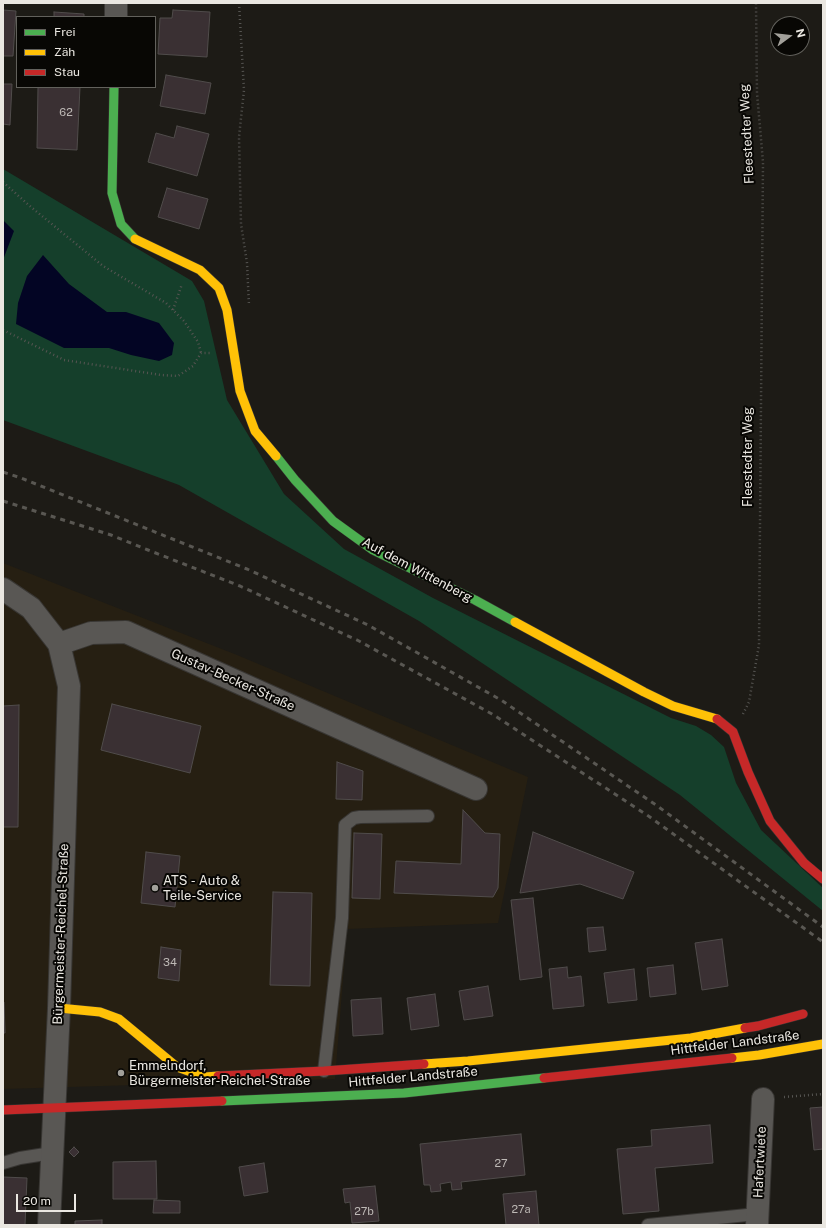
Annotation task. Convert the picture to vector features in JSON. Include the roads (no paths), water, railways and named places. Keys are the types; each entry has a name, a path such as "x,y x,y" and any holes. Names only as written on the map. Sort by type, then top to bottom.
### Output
{"street":[{"path":"116,3 116,16"},
{"name":"Auf dem Wittenberg","path":"114,88 112,193 121,224 136,240 200,270 219,288 227,310 240,391 255,431 295,480 333,521 373,550 475,600 644,692 673,706 716,719 733,732 748,772 770,821 804,863 823,879"},
{"path":"3,589 31,608 59,644"},
{"name":"Gustav-Becker-Straße","path":"59,644 91,633 126,632 476,789"},
{"name":"Bürgermeister-Reichel-Straße","path":"49,1225 59,1008 69,686 59,644"},
{"name":"Hittfelder Landstraße","path":"59,1008 100,1012 119,1019 177,1067 205,1077 468,1062 691,1038 758,1026 803,1014"},
{"name":"Hittfelder Landstraße","path":"3,1110 404,1093 759,1055 823,1044"},
{"name":"Hafertwiete","path":"757,1220 763,1099"}],"lane":[{"path":"324,1071 342,918 345,825 354,818 360,817 428,816"},
{"path":"3,1163 20,1158 52,1153"},
{"path":"648,1225 757,1220"}],"water":[{"path":"3,220 14,231 3,260"},
{"path":"43,255 69,284 107,312 126,312 159,323 174,343 172,355 159,361 131,355 109,348 64,348 16,324 18,303 27,276"}],"railway":[{"path":"3,472 247,569 368,625 501,700 656,805 823,927"},
{"path":"3,501 111,535 240,586 359,641 492,714 647,815 823,942"}],"place":[{"name":"ATS - Auto & Teile-Service","path":"155,888"},
{"name":"Emmelndorf, Bürgermeister-Reichel-Straße","path":"121,1073"}]}
